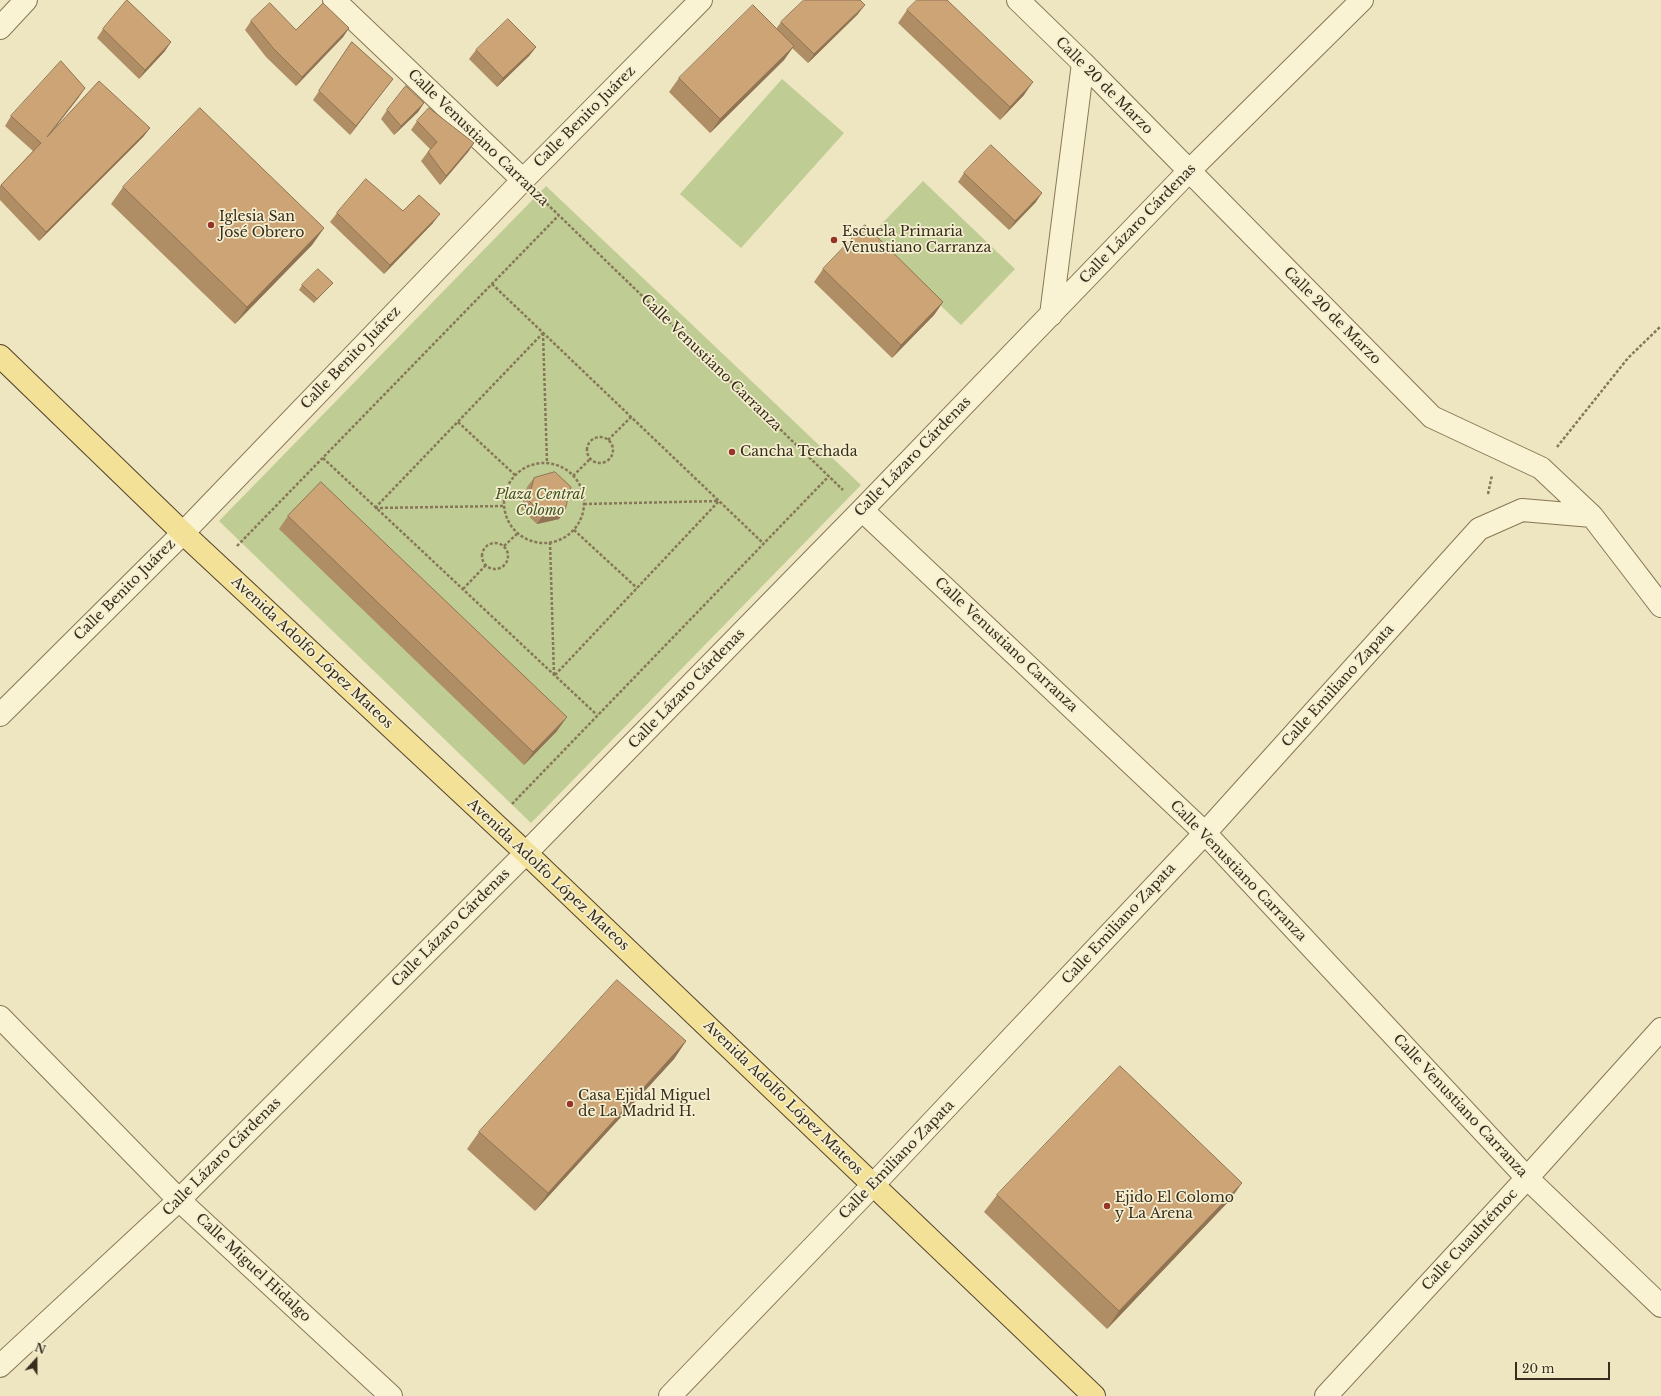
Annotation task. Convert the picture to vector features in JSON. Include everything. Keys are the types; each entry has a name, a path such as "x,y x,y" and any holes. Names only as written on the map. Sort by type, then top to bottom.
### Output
{"main road":[{"name":"Avenida Adolfo López Mateos","path":"0,356 183,533 526,853 1094,1396"}],"street":[{"path":"0,28 26,0"},
{"name":"Calle Venustiano Carranza","path":"334,0 523,180"},
{"name":"Calle Benito Juárez","path":"0,715 183,533 523,180 701,0"},
{"name":"Calle 20 de Marzo","path":"1018,0 1083,63 1432,417 1541,468 1592,516 1661,606"},
{"name":"Calle Lázaro Cárdenas","path":"0,1366 179,1200 526,853 862,510 1189,171 1362,0"},
{"path":"1051,315 1083,63"},
{"name":"Calle Venustiano Carranza","path":"862,510 1206,833 1527,1178 1661,1306"},
{"name":"Calle Emiliano Zapata","path":"672,1395 1206,833 1479,529 1522,510 1592,516"},
{"name":"Calle Miguel Hidalgo","path":"0,1017 179,1200 391,1396"},
{"name":"Calle Cuauhtémoc","path":"1326,1396 1527,1178 1661,1029"}],"path":[{"name":"Calle Venustiano Carranza","path":"523,180 829,476 862,510"},
{"path":"218,566 559,216"},
{"path":"492,284 764,544"},
{"path":"1541,468 1628,358 1661,326"},
{"path":"375,508 543,333"},
{"path":"543,333 547,464"},
{"path":"608,440 631,417"},
{"path":"458,422 515,476"},
{"path":"597,436 602,436 608,440 611,444 613,452 609,459 598,463 590,459 587,452 590,440 597,436"},
{"path":"323,458 598,716"},
{"path":"573,476 590,459"},
{"path":"547,464 557,466 573,476 579,484 583,494 583,513 580,522 574,530 563,538 550,542 538,542 527,539 518,533 511,525 504,506 505,495 509,484 515,476 525,468 547,464"},
{"path":"493,823 829,476"},
{"path":"584,504 719,501"},
{"path":"554,675 719,501"},
{"path":"375,508 504,506"},
{"path":"574,530 637,588"},
{"path":"504,546 518,533"},
{"path":"493,542 504,546 509,553 509,557 505,565 497,569 489,567 483,562 482,554 486,546 493,542"},
{"path":"550,542 554,675"},
{"path":"463,589 486,565"}],"green space":[{"path":"782,79 844,133 741,248 680,194"},
{"path":"923,181 1015,269 961,325 869,237"},
{"name":"Plaza Central Colomo","path":"546,186 861,485 531,823 219,521"}],"building":[{"path":"127,0 171,42 145,70 103,29"},
{"path":"804,0 860,0 865,5 814,54 781,22"},
{"path":"917,0 947,0 1033,82 1010,107 907,10"},
{"path":"270,3 296,30 323,3 349,28 302,77 273,48 251,21"},
{"path":"753,5 794,46 720,119 679,78"},
{"path":"508,19 536,47 503,78 476,50"},
{"path":"352,42 393,79 356,126 319,91"},
{"path":"61,61 85,88 47,137 99,81 150,128 46,232 1,185 41,143 11,116"},
{"path":"406,86 424,103 401,126 387,110"},
{"name":"Iglesia San José Obrero","path":"200,108 324,228 247,307 123,187"},
{"path":"429,108 474,143 446,176 428,152 437,142 417,121"},
{"path":"991,145 1042,193 1015,221 964,173"},
{"path":"366,179 403,211 419,195 440,214 390,265 337,213"},
{"path":"865,225 943,302 901,345 823,269"},
{"path":"318,269 333,283 317,299 302,285"},
{"path":"555,472 571,487 565,510 543,515 528,500 534,478"},
{"path":"321,482 567,717 533,752 288,516"},
{"name":"Casa Ejidal Miguel de La Madrid H.","path":"617,980 686,1041 548,1193 479,1132"},
{"name":"Ejido El Colomo y La Arena","path":"1120,1066 1242,1183 1119,1311 997,1195"}],"place":[{"name":"Iglesia San José Obrero","path":"211,225"},
{"name":"Escuela Primaria Venustiano Carranza","path":"834,240"},
{"name":"Cancha Techada","path":"732,452"},
{"name":"Casa Ejidal Miguel de La Madrid H.","path":"570,1104"},
{"name":"Ejido El Colomo y La Arena","path":"1107,1206"}]}
